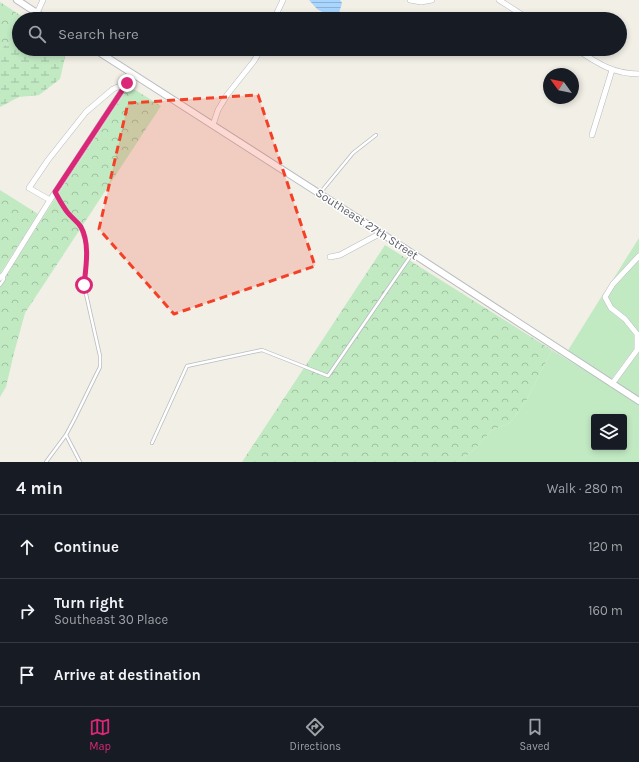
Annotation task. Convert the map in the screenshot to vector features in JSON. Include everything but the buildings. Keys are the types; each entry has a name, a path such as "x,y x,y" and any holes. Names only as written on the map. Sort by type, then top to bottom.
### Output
{"street":[{"path":"17,0 35,12"},
{"path":"38,12 44,0"},
{"path":"277,12 283,0"},
{"path":"410,0 421,2 432,0"},
{"path":"499,0 518,12"},
{"name":"Southeast 27th Street","path":"105,56 639,401"},
{"path":"213,125 218,110 257,56"},
{"path":"588,56 612,70 627,74 639,74"},
{"path":"592,135 612,70"},
{"path":"2,276 55,192 133,74"},
{"path":"50,200 29,188 48,160 86,112 113,89 127,83"},
{"path":"330,257 340,255 381,233"},
{"path":"612,384 637,350 637,334 625,319 611,308 605,297 613,284 639,256"}],"lane":[{"path":"320,194 353,153 376,135"},
{"path":"46,462 66,436 100,367 100,356 84,285 86,243 84,234 80,225 68,213 55,192"},
{"path":"152,443 187,366 262,350 328,376 412,254"},
{"path":"0,285 4,279 2,276"},
{"path":"66,436 80,462"}],"highlighted area":[{"path":"258,95 315,266 174,314 99,229 128,103"}],"green space":[{"path":"0,2 15,12 12,12 12,43 8,43 0,50"},
{"path":"8,43 12,43 12,56 66,56 60,79 39,95 19,97 0,107 0,50"},
{"path":"129,86 161,106 25,313 6,387 0,397 0,281 6,276"},
{"path":"0,190 38,214 0,274"},
{"path":"639,238 639,252 612,281"},
{"path":"385,245 552,350 526,401 510,423 492,430 473,451 457,462 242,462"},
{"path":"639,260 639,333 613,307 608,297 615,285"},
{"path":"605,291 602,298 609,310 623,321 634,335 634,349 611,380 567,352"},
{"path":"552,350 639,404 639,462 457,462 473,451 492,430 510,423 526,401"},
{"path":"639,351 639,398 616,383"}],"water":[{"path":"309,0 340,0 342,3 339,12 322,12 317,9"}],"route":[{"path":"84,285 86,268 86,243 84,234 80,225 68,213 55,192 127,83"}]}
